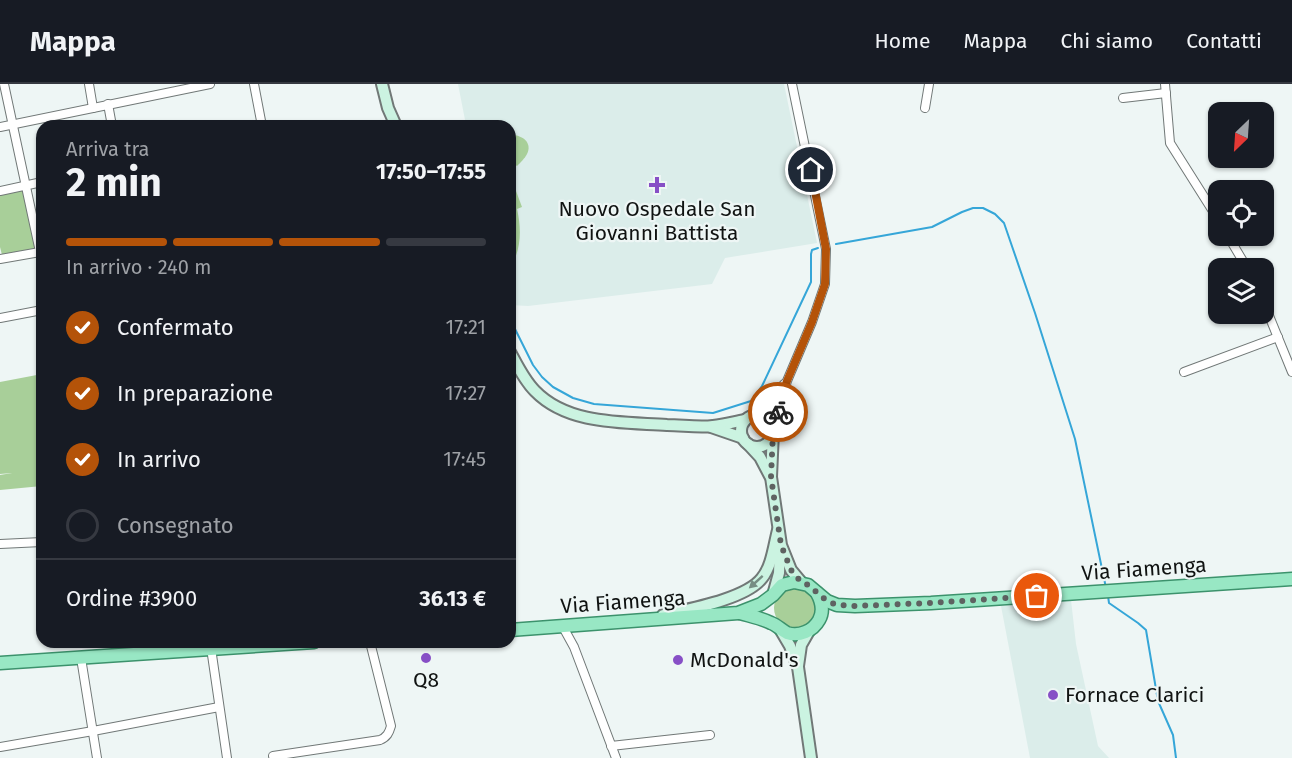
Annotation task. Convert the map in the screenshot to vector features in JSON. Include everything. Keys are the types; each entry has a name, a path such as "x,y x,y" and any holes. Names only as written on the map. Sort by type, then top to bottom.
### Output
{"main road":[{"path":"382,84 393,120"},
{"path":"516,363 535,391 550,403 591,419 711,427 758,415 767,418 773,432 771,477 781,545 791,570 801,582"},
{"path":"749,418 741,429 745,441 760,457 771,477"},
{"path":"711,427 752,446 762,446 769,441 773,432"},
{"path":"636,621 699,607 744,592 763,578 769,567 778,530"},
{"path":"781,545 779,573 770,610 798,666 811,758"},
{"name":"Via Fiamenga","path":"516,630 738,613 753,608 773,595 782,585 801,582 815,590 827,601 837,605 855,606 1292,579"},
{"path":"815,590 822,605 819,620"},
{"name":"Via Fiamenga","path":"738,613 759,618 794,634 801,634 809,631 819,620 855,606"},
{"path":"798,666 801,645 809,631"},
{"path":"0,663 211,648"}],"street":[{"path":"4,84 36,233"},
{"path":"89,84 93,108"},
{"path":"0,127 210,84"},
{"path":"254,84 261,120"},
{"path":"773,432 787,381 825,284 826,249 792,84"},
{"path":"925,108 929,84"},
{"path":"1165,84 1170,143 1208,203"},
{"path":"1123,98 1166,93"},
{"path":"108,105 111,120"},
{"path":"0,191 36,184"},
{"path":"0,259 36,253"},
{"path":"0,318 36,311"},
{"path":"1273,324 1292,372"},
{"path":"1184,372 1278,337"},
{"path":"749,418 787,381"},
{"path":"0,544 36,542"},
{"path":"563,627 574,647 616,758"},
{"path":"211,648 227,758"},
{"path":"273,756 385,738 391,726 372,648"},
{"path":"81,658 97,758"},
{"path":"0,747 219,707"},
{"path":"611,746 710,735"}],"shaded area":[{"name":"Nuovo Ospedale San Giovanni Battista","path":"458,84 784,84 817,243 725,258 712,284 528,306 516,305 516,120 465,120"},
{"name":"Fornace Clarici","path":"1071,600 1076,644 1098,746 1109,758 1030,758 1001,606"}],"green space":[{"path":"516,136 522,137 528,146 527,154 517,166"},
{"path":"26,186 36,233 36,253 3,259 0,247 0,191"},
{"path":"516,191 522,207 517,209 520,240 516,254"},
{"path":"36,375 36,487 0,490 0,475 12,473 0,474 0,382"},
{"path":"795,587 810,593 816,608 810,623 795,629 780,623 774,608 780,593"}],"waterway":[{"path":"836,244 932,227 973,208 983,208 995,214 1004,223 1075,439 1106,588"},
{"path":"516,331 533,365 542,377 553,387 573,398 594,404 713,413 751,401 762,386 811,282 811,254 812,250 818,248"},
{"path":"1108,596 1109,603 1146,630 1158,701 1173,735 1176,758"}],"way so far":[{"path":"778,412 773,432 771,477 781,545 791,570 801,582 827,601 837,605 855,606 1037,596"}],"place":[{"name":"Nuovo Ospedale San Giovanni Battista","path":"657,185"},
{"name":"Q8","path":"426,658"},
{"name":"McDonald's","path":"678,660"},
{"name":"Fornace Clarici","path":"1053,695"}],"route":[{"path":"778,412 787,381 825,284 826,249 811,170"}]}
